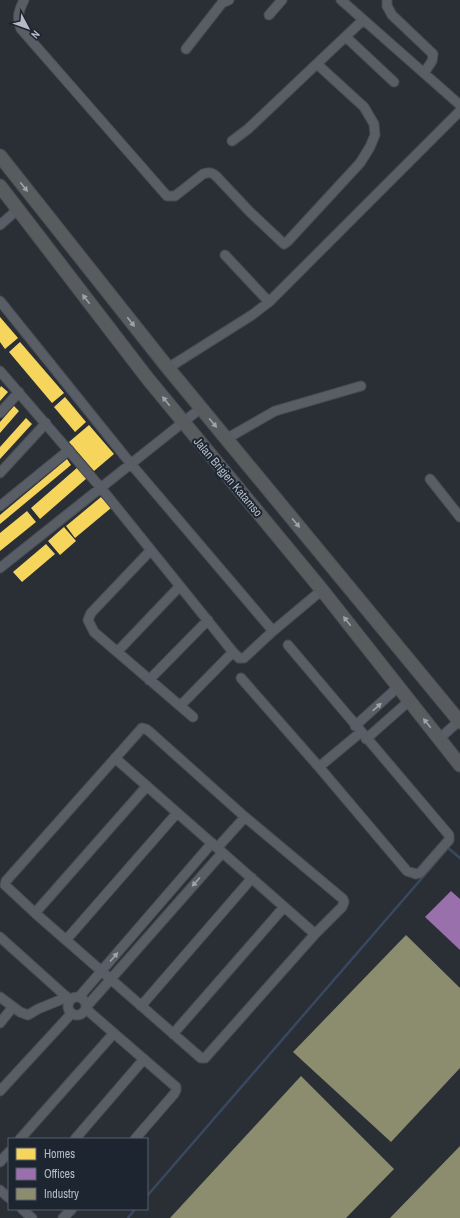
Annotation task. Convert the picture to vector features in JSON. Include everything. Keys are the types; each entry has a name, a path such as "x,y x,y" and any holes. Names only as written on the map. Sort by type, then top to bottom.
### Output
{"highway":[{"name":"Jalan Brigjen Katamso","path":"0,156 168,368 460,721"},
{"name":"Jalan Brigjen Katamso","path":"0,186 17,210 183,422 322,590 460,765"},
{"path":"42,241 57,229"}],"lane":[{"path":"24,0 18,15 18,23 21,29 167,196 175,196 203,174 211,172 284,244 360,163 370,147 375,135 374,124 364,106 317,64"},
{"path":"186,49 222,3 229,0"},
{"path":"269,15 282,0"},
{"path":"341,0 460,105"},
{"path":"387,0 387,6 392,15 433,54 432,61 424,73"},
{"path":"232,141 248,129 363,20"},
{"path":"346,37 394,82"},
{"path":"168,368 247,318 269,302 460,112"},
{"path":"0,225 17,210"},
{"path":"224,255 269,302"},
{"path":"0,301 131,464 273,631"},
{"path":"0,371 101,488 239,658 244,658 273,631 322,590"},
{"path":"226,439 275,411 361,386"},
{"path":"0,413 19,392"},
{"path":"0,568 201,408"},
{"path":"0,473 46,423"},
{"path":"0,506 69,450"},
{"path":"430,479 460,517"},
{"path":"151,550 90,614 88,620 94,632 193,718"},
{"path":"117,652 180,586"},
{"path":"149,680 208,620"},
{"path":"242,678 408,871 416,874 420,873 449,840 449,835 288,645"},
{"path":"180,706 233,652"},
{"path":"361,732 398,688"},
{"path":"320,767 361,732 409,701"},
{"path":"439,739 460,721"},
{"path":"142,728 146,729 245,817 343,899 344,902 342,907 315,934 205,1058 201,1058 173,1034 11,892 5,885 5,883 142,728"},
{"path":"115,758 315,934"},
{"path":"35,913 147,786"},
{"path":"66,940 178,813"},
{"path":"217,848 80,1015 77,1016 71,1014 68,1008 68,1002 72,997 102,971 245,817"},
{"path":"141,1006 252,878"},
{"path":"173,1034 284,907"},
{"path":"0,937 72,997 84,1000 86,1007 174,1084 176,1090 136,1138"},
{"path":"0,997 13,1008 24,1015 28,1015 60,1000 72,997"},
{"path":"0,1023 13,1008"},
{"path":"0,1091 71,1014"},
{"path":"21,1138 114,1033"},
{"path":"76,1138 144,1059"},
{"path":"0,1162 8,1153"},
{"path":"0,1190 8,1197"},
{"path":"23,1210 32,1218"},
{"path":"64,1218 71,1210"}],"building: Homes":[{"path":"0,317 18,338 5,349 0,342"},
{"path":"20,342 64,393 52,403 9,352"},
{"path":"1,386 8,392 0,401 0,388"},
{"path":"65,397 86,422 75,432 54,407"},
{"path":"14,406 19,411 0,433 0,422"},
{"path":"26,418 32,424 0,459 0,447"},
{"path":"89,425 114,454 94,471 69,442"},
{"path":"67,459 71,465 0,524 0,515"},
{"path":"78,467 87,478 40,519 31,508"},
{"path":"101,497 111,508 75,538 66,526"},
{"path":"27,511 36,522 0,551 0,533"},
{"path":"64,527 76,541 60,555 48,541"},
{"path":"46,544 55,554 22,582 13,572"}],"building: Offices":[{"path":"451,891 460,899 460,950 425,917"}],"building: Industry":[{"path":"406,935 460,988 460,1068 391,1142 293,1052"},
{"path":"301,1076 394,1169 346,1218 170,1218"},
{"path":"460,1146 460,1218 390,1218"}],"waterway":[{"path":"148,1195 448,848 460,858"},
{"path":"128,1218 134,1210"}]}
